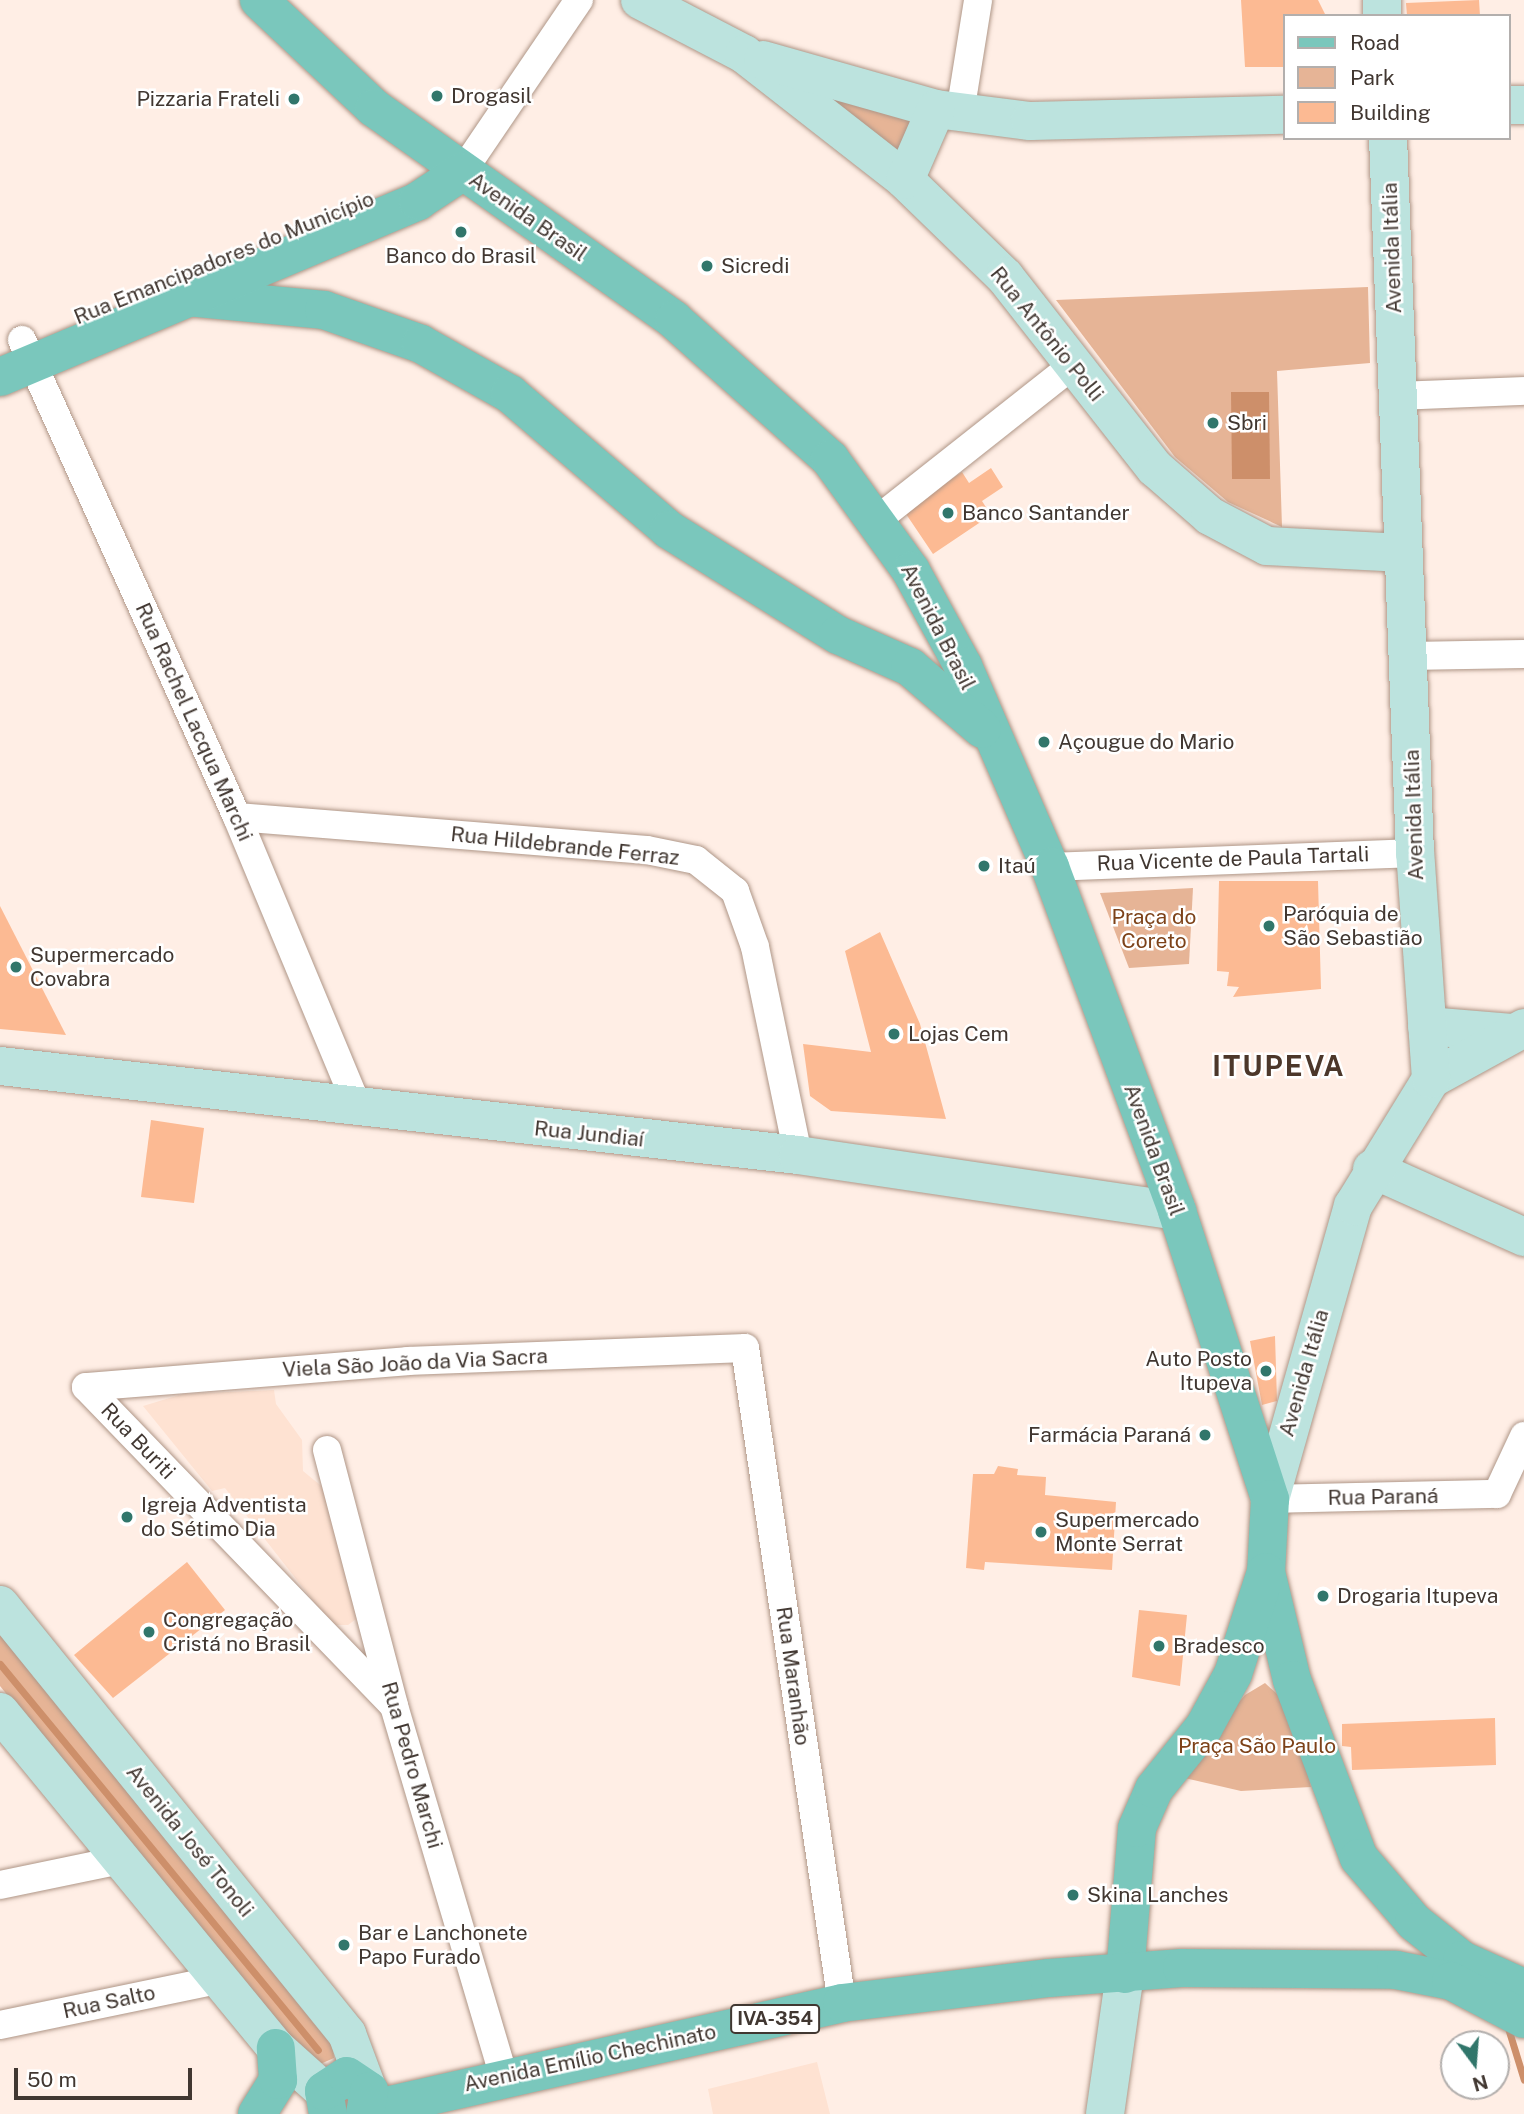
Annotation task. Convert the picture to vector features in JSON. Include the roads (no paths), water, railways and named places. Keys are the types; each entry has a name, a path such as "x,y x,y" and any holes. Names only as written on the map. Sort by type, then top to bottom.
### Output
{"main road":[{"name":"Avenida Brasil","path":"259,0 374,108 674,320 830,459 878,519 927,602 1050,867 1177,1211 1270,1499"},
{"name":"Rua Antônio Polli","path":"640,0 744,54 905,180 1005,277 1155,468 1210,516 1267,547 1404,553"},
{"path":"744,54 948,111 1112,124 1282,115"},
{"path":"905,180 948,111"},
{"name":"Avenida Itália","path":"1270,1499 1353,1206 1373,1169 1431,1079 1415,853 1388,140"},
{"name":"Rua Emancipadores do Município","path":"14,357 187,297 418,201 453,165"},
{"name":"Rua Emancipadores do Município","path":"14,357 453,165"},
{"name":"Rua Emancipadores do Município","path":"187,297 324,310 421,344 510,394 669,530 838,635 910,667 991,737"},
{"path":"910,667 930,646 927,602"},
{"path":"1427,1026 1518,1031"},
{"path":"1431,1079 1518,1031"},
{"name":"Rua Jundiaí","path":"0,1066 798,1155 1177,1211"},
{"path":"1373,1169 1524,1237"},
{"path":"1105,2114 1125,1973 1137,1828 1154,1789 1204,1727 1233,1674 1266,1572 1270,1499"},
{"path":"1266,1572 1292,1680 1359,1858 1413,1922 1515,1999"},
{"name":"Avenida José Tonoli","path":"0,1605 347,2034 366,2103"},
{"path":"1233,1674 1275,1669 1292,1680"},
{"path":"8,1733 121,1860 276,2048 326,2102 276,2114"},
{"path":"1396,1970 1411,1947 1413,1922"},
{"path":"1125,1973 1396,1970 1451,1981 1515,1999"},
{"name":"Avenida Emílio Chechinato","path":"326,2102 340,2077 366,2103 429,2093 842,2003 1125,1973"},
{"path":"257,2114 278,2080 276,2048"}],"street":[{"path":"453,165 579,0"},
{"path":"948,111 978,0"},
{"name":"Rua Rachel Lacqua Marchi","path":"14,357 237,817 358,1107"},
{"path":"878,519 1073,365"},
{"path":"1398,396 1524,391"},
{"path":"1408,656 1524,654"},
{"name":"Rua Hildebrande Ferraz","path":"237,817 647,850 696,860 735,891 755,947 798,1155"},
{"name":"Rua Vicente de Paula Tartali","path":"1050,867 1415,853"},
{"name":"Viela São João da Via Sacra","path":"86,1387 408,1361 745,1348"},
{"name":"Rua Maranhão","path":"745,1348 842,2003"},
{"name":"Rua Buriti","path":"86,1387 394,1706"},
{"name":"Rua Paraná","path":"1270,1499 1497,1494 1524,1436"},
{"name":"Rua Pedro Marchi","path":"327,1450 394,1706 504,2077"},
{"path":"0,1885 121,1860"},
{"name":"Rua Salto","path":"0,2025 218,1979"}],"waterway":[{"path":"0,1664 318,2050"},
{"path":"1508,2028 1524,2080"}],"place":[{"name":"Drogasil","path":"437,96"},
{"name":"Pizzaria Frateli","path":"294,99"},
{"name":"Banco do Brasil","path":"461,232"},
{"name":"Sicredi","path":"707,266"},
{"name":"Sbri","path":"1213,423"},
{"name":"Banco Santander","path":"948,513"},
{"name":"Açougue do Mario","path":"1044,742"},
{"name":"Itaú","path":"984,866"},
{"name":"Paróquia de São Sebastião","path":"1269,926"},
{"name":"Supermercado Covabra","path":"16,967"},
{"name":"Lojas Cem","path":"894,1034"},
{"name":"Auto Posto Itupeva","path":"1266,1371"},
{"name":"Farmácia Paraná","path":"1205,1435"},
{"name":"Igreja Adventista do Sétimo Dia","path":"127,1517"},
{"name":"Supermercado Monte Serrat","path":"1041,1532"},
{"name":"Drogaria Itupeva","path":"1323,1596"},
{"name":"Congregação Cristá no Brasil","path":"149,1632"},
{"name":"Bradesco","path":"1159,1646"},
{"name":"Skina Lanches","path":"1073,1895"},
{"name":"Bar e Lanchonete Papo Furado","path":"344,1945"}],"district":[{"name":"ITUPEVA","path":"1279,1066"}],"park label":[{"name":"Praça do Coreto","path":"1154,929"},
{"name":"Praça São Paulo","path":"1257,1746"}]}
